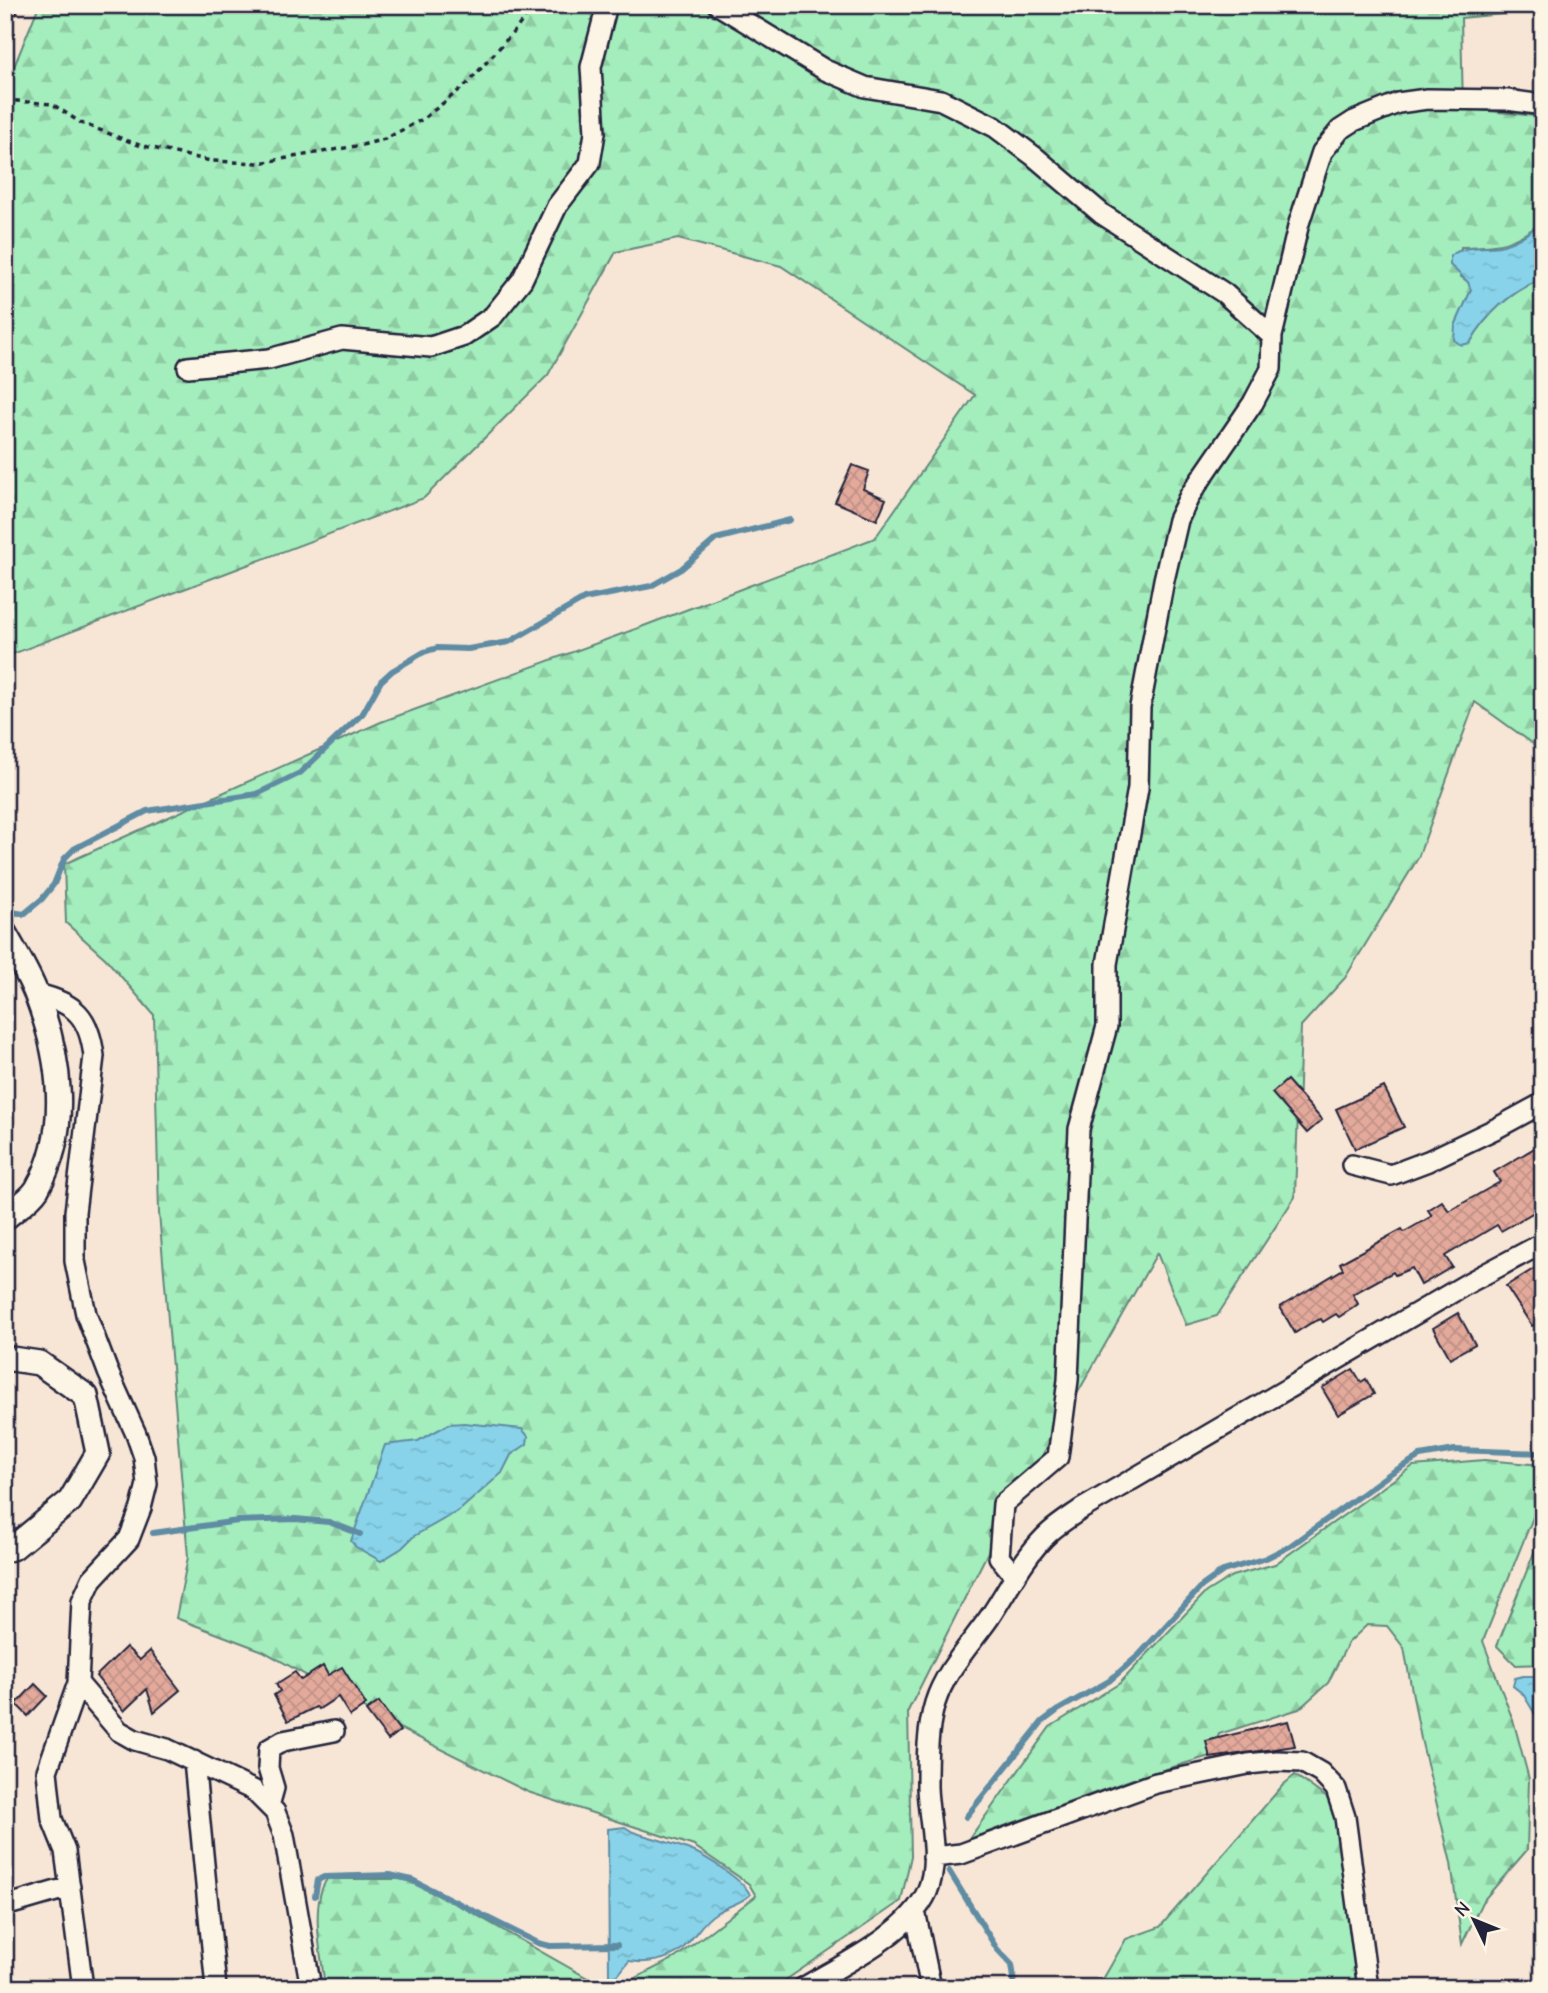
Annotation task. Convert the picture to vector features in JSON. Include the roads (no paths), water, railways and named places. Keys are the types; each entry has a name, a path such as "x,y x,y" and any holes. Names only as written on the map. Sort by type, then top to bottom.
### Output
{"street":[{"path":"188,367 268,359 342,339 432,347 464,336 493,316 522,280 557,206 590,163 595,133 591,67 607,5"},
{"path":"718,5 825,70 865,87 942,100 995,127 1102,214 1224,293 1272,335"},
{"path":"1015,1576 999,1557 1003,1504 1058,1457 1068,1380 1079,1129 1107,1026 1108,964 1138,788 1140,707 1178,520 1190,495 1253,403 1271,369 1272,335 1298,223 1322,152 1340,130 1354,121 1398,103 1427,99 1507,100 1543,105"},
{"path":"5,934 37,994 54,1049 60,1088 58,1119 50,1156 36,1191 5,1218"},
{"path":"37,994 59,999 82,1015 92,1037 94,1056 75,1212 75,1261 86,1314 144,1457 147,1484 129,1539 92,1579 82,1601 78,1683 47,1771 52,1819 65,1852 83,1988"},
{"path":"1352,1165 1391,1175 1474,1139 1543,1103"},
{"path":"803,1988 878,1944 915,1911 926,1893 933,1874 927,1788 929,1730 935,1702 945,1679 1015,1576 1049,1533 1080,1510 1470,1282 1543,1243"},
{"path":"5,1358 39,1363 86,1396 98,1453 70,1501 14,1547 5,1550"},
{"path":"78,1683 119,1731 135,1740 167,1749 253,1790 275,1812 284,1835 311,1988"},
{"path":"269,1806 274,1788 268,1768 269,1749 283,1741 334,1731"},
{"path":"194,1761 216,1988"},
{"path":"933,1857 961,1853 1156,1783 1248,1764 1302,1762 1321,1773 1336,1789 1345,1817 1368,1988"},
{"path":"5,1906 70,1887"},
{"path":"915,1911 932,1988"}],"water":[{"path":"1543,221 1543,279 1500,305 1483,323 1470,343 1461,345 1454,340 1455,326 1471,290 1468,282 1450,265 1450,256 1468,248 1499,246 1511,242"},
{"path":"449,1424 522,1429 528,1436 527,1444 511,1455 502,1473 460,1510 414,1536 402,1548 381,1561 356,1547 351,1541 385,1445 418,1441"},
{"path":"1543,1676 1543,1721 1538,1719 1523,1694 1513,1686 1515,1678"},
{"path":"625,1827 705,1857 733,1876 750,1895 710,1917 687,1945 676,1953 656,1961 629,1961 618,1975 609,1978 608,1829"}],"waterway":[{"path":"12,912 24,914 42,899 54,884 64,859 74,849 147,811 257,794 300,773 363,713 381,681 392,671 424,652 437,648 468,649 509,642 584,599 651,586 681,569 716,539 790,520"},
{"path":"966,1817 1042,1722 1109,1681 1139,1655 1202,1586 1223,1571 1266,1558 1290,1546 1391,1473 1420,1456 1455,1450 1543,1453"},
{"path":"153,1533 238,1521 295,1519 329,1522 360,1534"},
{"path":"949,1871 997,1949 1012,1965 1012,1988"},
{"path":"315,1896 318,1880 324,1877 390,1875 412,1880 538,1943 550,1946 617,1945"}]}
